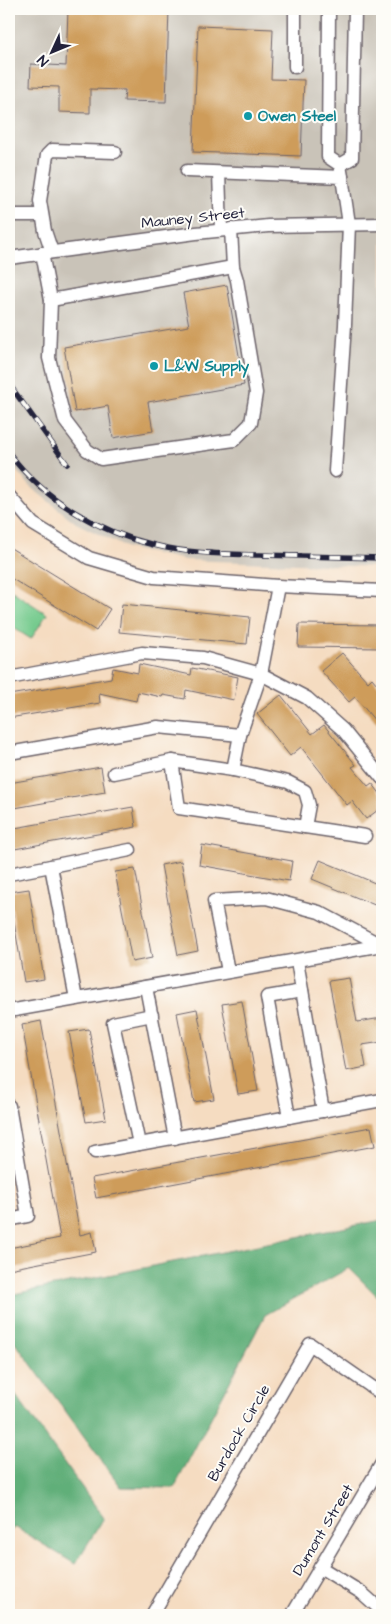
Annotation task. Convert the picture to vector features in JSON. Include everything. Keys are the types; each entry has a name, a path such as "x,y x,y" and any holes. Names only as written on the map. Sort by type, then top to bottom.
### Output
{"street":[{"path":"294,67 295,9"},
{"path":"329,9 328,157 341,171 349,224 345,325 335,471"},
{"path":"187,171 341,171 352,158 355,9"},
{"path":"115,152 52,150 47,154 40,201 47,252 50,300 50,358 60,404 65,422 87,450 100,459 234,440 251,423 256,394 237,280 226,230 219,172"},
{"path":"9,215 42,215"},
{"name":"Mauney Street","path":"9,258 268,226 382,224"},
{"path":"50,300 233,267"},
{"path":"9,496 33,524 90,558 154,577 382,591"},
{"path":"233,770 240,735 261,674 278,586"},
{"path":"9,678 142,653 203,658 261,674 307,698 343,730 382,778"},
{"path":"9,753 158,727 240,735"},
{"path":"172,761 179,808 365,836"},
{"path":"114,773 172,761 233,770 288,782 304,791 309,805 305,827"},
{"path":"9,874 130,850"},
{"path":"52,866 76,999"},
{"path":"228,972 214,901 266,898 319,912 382,945"},
{"path":"9,1011 382,945"},
{"path":"297,960 323,1111"},
{"path":"146,987 175,1138"},
{"path":"289,1117 268,997 302,991"},
{"path":"139,1144 113,1023 152,1015"},
{"path":"95,1152 382,1100"},
{"path":"9,1106 28,1216 9,1220"},
{"name":"Burdock Circle","path":"152,1615 310,1344 382,1394"},
{"name":"Dumont Street","path":"292,1615 382,1462"},
{"path":"320,1567 362,1593 382,1611"}],"shaded area":[{"path":"9,9 382,9 382,567 185,560 127,548 76,523 33,489 9,463"}],"green space":[{"path":"9,589 47,614 31,639 9,625"},
{"path":"382,1220 382,1301 349,1268 265,1315 174,1488 121,1487 9,1334 9,1295"},
{"path":"9,1386 104,1518 75,1564 15,1527 9,1533"}],"building":[{"path":"68,9 169,9 166,102 124,101 125,90 90,89 90,113 59,112 59,87 30,86 31,64 66,66"},
{"name":"Owen Steel","path":"198,26 273,29 271,79 304,80 301,156 193,152"},
{"name":"L&W Supply","path":"227,285 244,385 148,402 153,431 113,438 108,406 75,412 64,347 189,326 183,293"},
{"path":"9,547 110,609 96,631 9,577"},
{"path":"122,604 250,617 247,644 119,632"},
{"path":"299,624 382,625 382,648 298,647"},
{"path":"342,653 368,682 372,678 382,690 382,729 355,697 349,702 321,671"},
{"path":"139,664 191,675 192,668 238,677 234,700 186,690 185,699 138,692 136,701 99,693 100,703 9,718 9,695 111,678 113,668 138,673"},
{"path":"281,695 312,734 324,725 356,765 352,767 368,786 372,783 382,796 382,807 366,819 352,801 347,805 301,747 290,756 257,714"},
{"path":"101,767 105,792 9,809 9,783"},
{"path":"133,807 136,827 9,850 9,829"},
{"path":"202,845 292,861 289,881 199,865"},
{"path":"320,860 382,886 382,908 312,879"},
{"path":"181,861 198,951 178,955 161,865"},
{"path":"135,869 152,958 132,962 115,872"},
{"path":"29,889 44,979 24,982 9,892"},
{"path":"349,978 357,1022 382,1018 382,1042 362,1045 366,1067 346,1071 329,981"},
{"path":"242,1001 258,1091 238,1094 222,1004"},
{"path":"197,1009 214,1099 194,1102 177,1013"},
{"path":"41,1021 80,1235 92,1232 96,1252 9,1269 9,1248 60,1238 22,1025"},
{"path":"89,1029 106,1119 86,1122 69,1032"},
{"path":"371,1127 375,1146 96,1198 92,1178"}],"railway":[{"path":"9,384 67,464"},
{"path":"9,453 23,470 55,499 113,532 154,545 207,553 382,558"}],"place":[{"name":"Owen Steel","path":"248,116"},
{"name":"L&W Supply","path":"154,366"}]}
